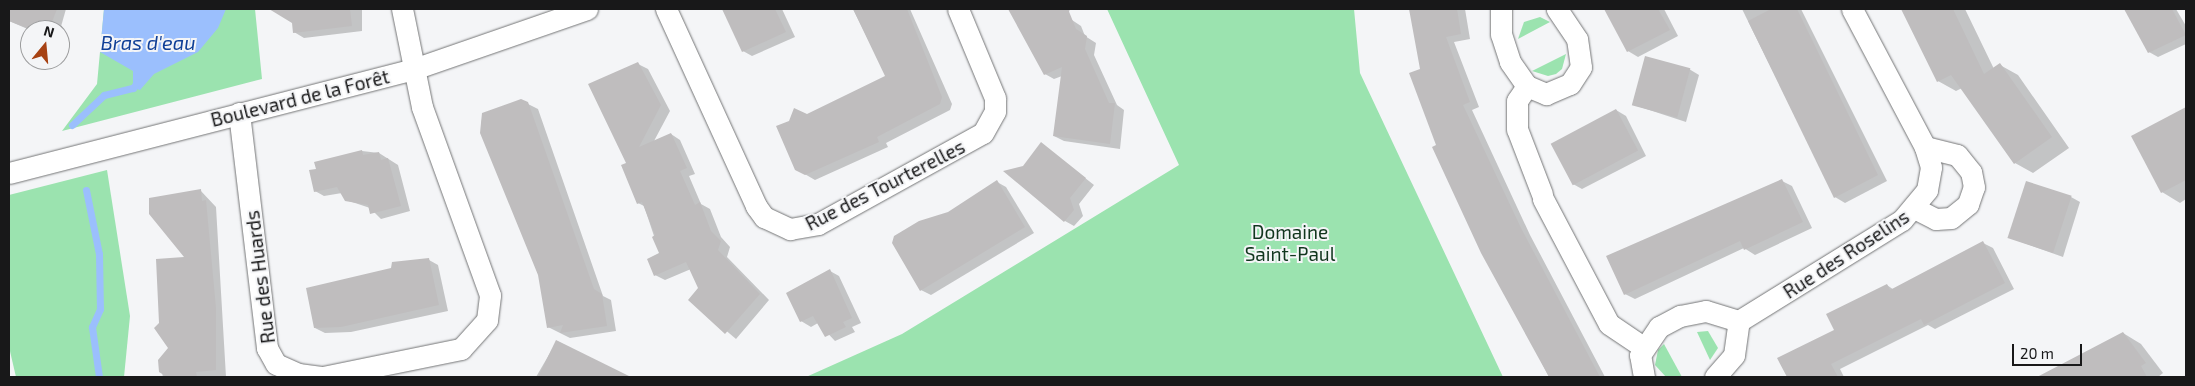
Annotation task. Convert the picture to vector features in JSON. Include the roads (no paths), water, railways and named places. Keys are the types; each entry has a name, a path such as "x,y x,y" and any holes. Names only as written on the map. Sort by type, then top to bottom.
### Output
{"street":[{"name":"Rue des Huards","path":"239,113 267,348 276,364 298,374 322,377 451,353 480,333 490,308 490,295 422,107 402,9"},
{"name":"Boulevard de la Forêt","path":"9,172 414,69 587,9"},
{"name":"Rue des Tourterelles","path":"666,9 756,206 764,216 790,230 818,224 983,133 995,111 995,98 958,9"},
{"path":"1501,9 1506,52 1527,86 1538,93 1552,93 1578,74 1577,39 1557,9"},
{"name":"Rue des Roselins","path":"1739,321 1916,209 1930,183 1931,166 1925,148 1852,9"},
{"path":"1527,86 1517,101 1517,129 1543,196 1609,324 1642,346"},
{"path":"1916,209 1936,219 1951,218 1968,204 1974,187 1972,172 1957,155 1925,148"},
{"path":"1644,377 1639,364 1642,346 1659,327 1687,314 1706,311 1739,321 1734,355 1714,377"}],"water":[{"name":"Bras d'eau","path":"104,9 226,9 218,28 198,52 154,74 140,90 133,88 133,71 100,52"}],"waterway":[{"path":"72,125 104,95 133,88 137,82"},
{"path":"86,190 99,254 100,309 92,327 99,377"}],"park label":[{"name":"Domaine Saint-Paul","path":"1290,243"}]}
